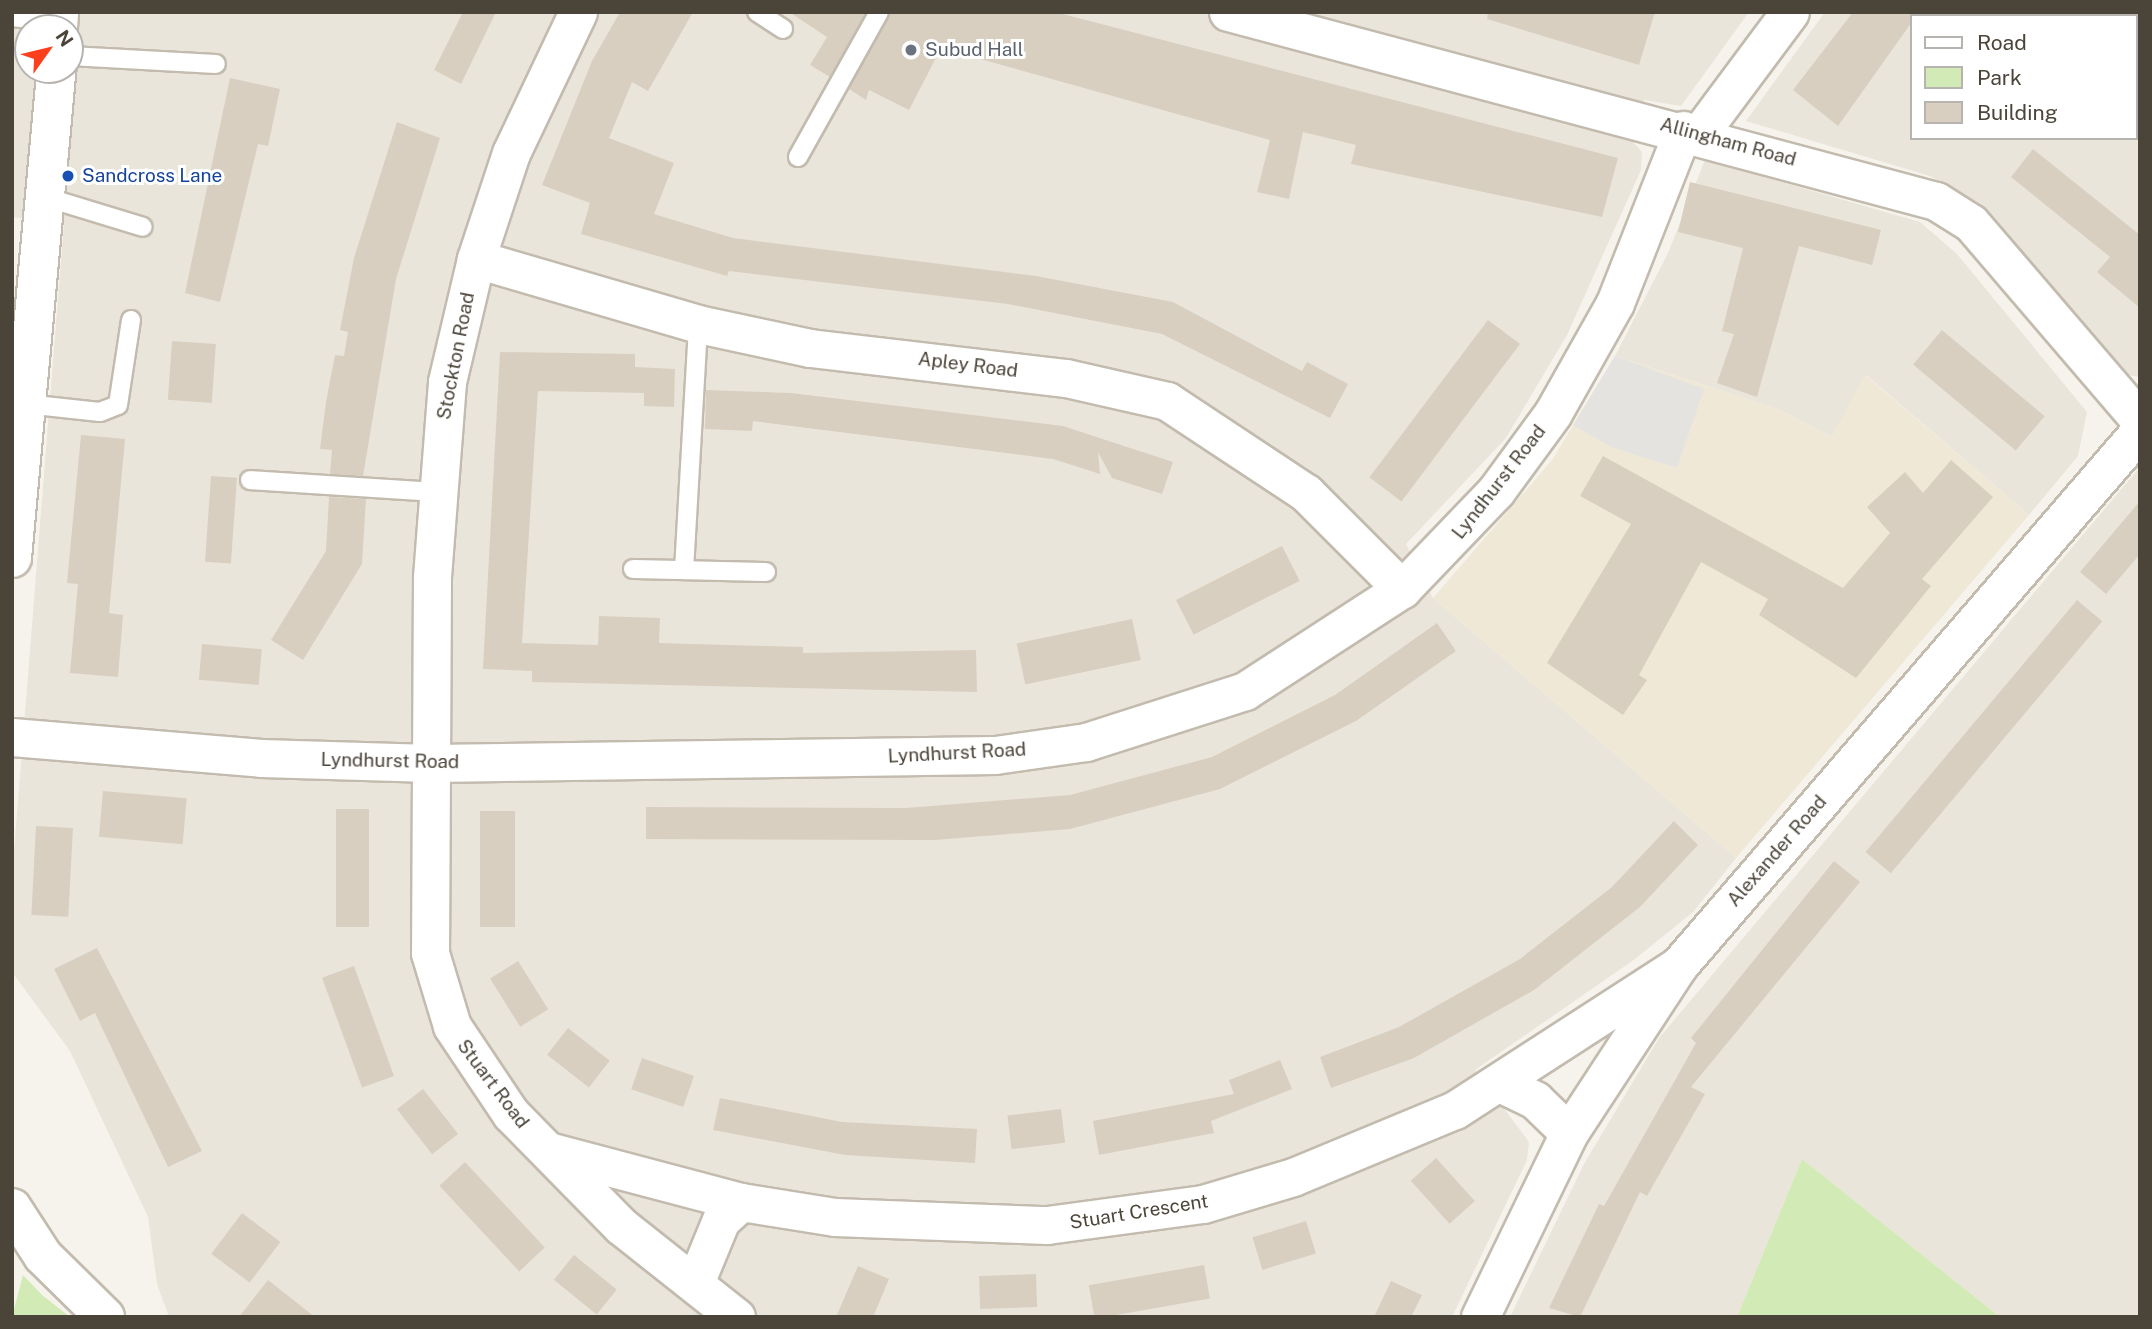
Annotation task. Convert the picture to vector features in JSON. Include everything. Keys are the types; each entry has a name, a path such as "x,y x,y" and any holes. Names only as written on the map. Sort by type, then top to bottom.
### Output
{"street":[{"name":"Stockton Road","path":"431,763 435,492 447,382 476,259 511,153 578,12"},
{"name":"Allingham Road","path":"1228,12 1899,189 1971,223 2140,420"},
{"name":"Lyndhurst Road","path":"12,737 261,758 431,763 995,755 1086,742 1245,691 1402,589 1496,491 1553,413 1615,303 1691,132 1790,12"},
{"path":"12,558 55,84"},
{"name":"Apley Road","path":"476,259 698,324 810,348 1066,377 1167,401 1306,493 1402,589"},
{"name":"Alexander Road","path":"1480,1317 1569,1133 1679,965 2140,431"},
{"name":"Stuart Road","path":"431,763 429,953 439,997 472,1061 547,1151 621,1226 736,1317"},
{"name":"Stuart Crescent","path":"547,1151 741,1202 835,1217 1021,1225 1191,1206 1352,1154 1502,1084 1679,965"},
{"path":"1502,1084 1535,1100 1569,1133"},
{"path":"695,1283 721,1220 741,1202"},
{"path":"12,1208 61,1277 106,1317"}],"lane":[{"path":"757,12 783,29"},
{"path":"798,157 879,12"},
{"path":"84,34 216,64"},
{"path":"45,197 143,227"},
{"path":"26,404 100,412 118,405 131,320"},
{"path":"684,570 698,324"},
{"path":"250,480 435,492"},
{"path":"634,569 766,572"}],"shaded area":[{"path":"12,12 1749,12 1681,106 1644,100 1633,142 1642,152 1641,170 1567,335 1506,438 1406,544 1433,598 1736,858 1693,912 1635,959 1475,1070 1529,1142 1527,1160 1452,1317 169,1317 157,1284 148,1217 70,1051 12,972 12,876 64,223 12,217"},
{"path":"1825,12 2140,12 2140,377 2127,375 1979,203 1930,176 1746,121"},
{"path":"1705,160 1920,222 1957,254 2087,412 2078,456 2029,515 1866,375 1832,437 1778,409 1615,356 1668,253"},
{"path":"1615,356 1778,409 1832,437 1865,375 2029,515 1736,858 1433,598 1552,460"},
{"path":"1615,356 1704,389 1677,468 1611,447 1573,425"},
{"path":"2140,467 2140,1317 2000,1317 1802,1159 1737,1317 1510,1317 1584,1164 1659,1038"}],"green space":[{"path":"1802,1159 2000,1317 1737,1317"},
{"path":"23,1275 42,1295 70,1317 12,1317"}],"building":[{"path":"463,12 496,12 461,84 434,70"},
{"path":"620,12 693,12 648,91 632,82 609,138 674,163 654,214 733,238 1036,276 1173,302 1302,371 1307,362 1348,384 1330,418 1162,334 1008,304 729,271 727,276 581,234 590,203 542,185 592,61"},
{"path":"789,12 866,12 830,77 810,65 827,37"},
{"path":"890,12 1055,12 1618,158 1602,217 1351,164 1356,145 1303,132 1289,199 1257,192 1270,140 941,48 909,110 869,90 866,100 849,89"},
{"path":"1488,12 1655,12 1639,65 1487,19"},
{"path":"1853,12 1919,12 1910,14 1910,25 1838,126 1793,90"},
{"path":"230,78 280,89 268,146 258,144 220,302 185,293"},
{"path":"397,122 440,138 396,279 363,476 330,474 332,450 320,449 326,402 335,355 344,356 348,332 340,330 354,258"},
{"path":"2033,149 2140,235 2140,308 2097,272 2110,257 2011,177"},
{"path":"1690,182 1881,230 1872,265 1799,246 1757,397 1717,383 1734,334 1722,331 1743,248 1678,232"},
{"path":"1488,320 1520,344 1401,501 1369,477"},
{"path":"1942,330 2045,416 2016,451 1913,364"},
{"path":"172,341 216,344 212,403 168,400"},
{"path":"500,352 635,354 635,367 675,369 674,407 644,406 644,393 538,391 522,643 598,645 599,616 660,618 659,643 803,647 803,653 976,650 977,692 532,682 532,671 483,669"},
{"path":"706,390 791,393 1063,426 1173,462 1162,494 1112,478 1098,452 1100,474 1053,459 753,421 752,431 705,429"},
{"path":"81,435 125,439 109,613 123,615 118,677 70,673 78,584 67,583"},
{"path":"1603,456 1843,588 1890,533 1867,507 1905,472 1923,493 1951,460 1993,497 1922,579 1931,586 1856,678 1759,615 1768,599 1701,562 1639,675 1647,680 1623,715 1547,663 1631,524 1580,496"},
{"path":"211,476 237,478 231,564 205,562"},
{"path":"329,497 366,499 362,564 303,660 271,640 326,551"},
{"path":"2140,501 2140,554 2106,594 2080,572"},
{"path":"1282,546 1300,581 1194,635 1176,600"},
{"path":"2077,600 2102,621 1891,873 1866,852"},
{"path":"1132,619 1141,660 1025,685 1017,644"},
{"path":"1437,623 1456,651 1356,721 1220,789 1070,829 935,840 646,839 646,807 906,808 1070,795 1212,757 1335,695"},
{"path":"202,644 262,649 259,685 199,680"},
{"path":"103,791 187,798 183,844 99,837"},
{"path":"336,809 369,809 369,927 336,927"},
{"path":"480,811 515,811 515,927 480,927"},
{"path":"1674,821 1698,845 1640,907 1534,990 1414,1058 1331,1088 1320,1057 1399,1027 1520,959 1612,887"},
{"path":"36,826 73,828 68,917 31,915"},
{"path":"1834,861 1860,882 1691,1087 1705,1094 1647,1196 1640,1192 1580,1317 1549,1308 1599,1204 1604,1206 1696,1043 1691,1038"},
{"path":"97,948 202,1151 168,1167 95,1013 80,1021 54,969"},
{"path":"518,961 548,1009 520,1027 490,978"},
{"path":"354,966 394,1076 362,1088 322,978"},
{"path":"568,1028 610,1061 589,1087 547,1055"},
{"path":"642,1058 694,1076 683,1107 631,1089"},
{"path":"1280,1060 1292,1089 1211,1121 1214,1133 1099,1155 1093,1121 1234,1094 1229,1080"},
{"path":"423,1089 458,1134 432,1154 397,1109"},
{"path":"720,1098 842,1122 977,1129 975,1163 845,1155 713,1130"},
{"path":"1061,1109 1065,1143 1012,1149 1007,1116"},
{"path":"1436,1158 1475,1201 1450,1224 1411,1181"},
{"path":"465,1162 545,1248 519,1271 439,1186"},
{"path":"242,1213 280,1242 250,1283 211,1254"},
{"path":"1306,1221 1316,1254 1262,1270 1252,1237"},
{"path":"574,1255 617,1290 597,1314 554,1280"},
{"path":"1204,1265 1210,1298 1094,1317 1089,1285"},
{"path":"858,1266 889,1279 873,1317 836,1317"},
{"path":"1036,1274 1037,1307 980,1309 979,1276"},
{"path":"268,1280 315,1317 239,1317"},
{"path":"1391,1281 1422,1295 1411,1317 1374,1317"}],"place":[{"name":"Subud Hall","path":"911,50"},
{"name":"Sandcross Lane","path":"68,176"}]}
